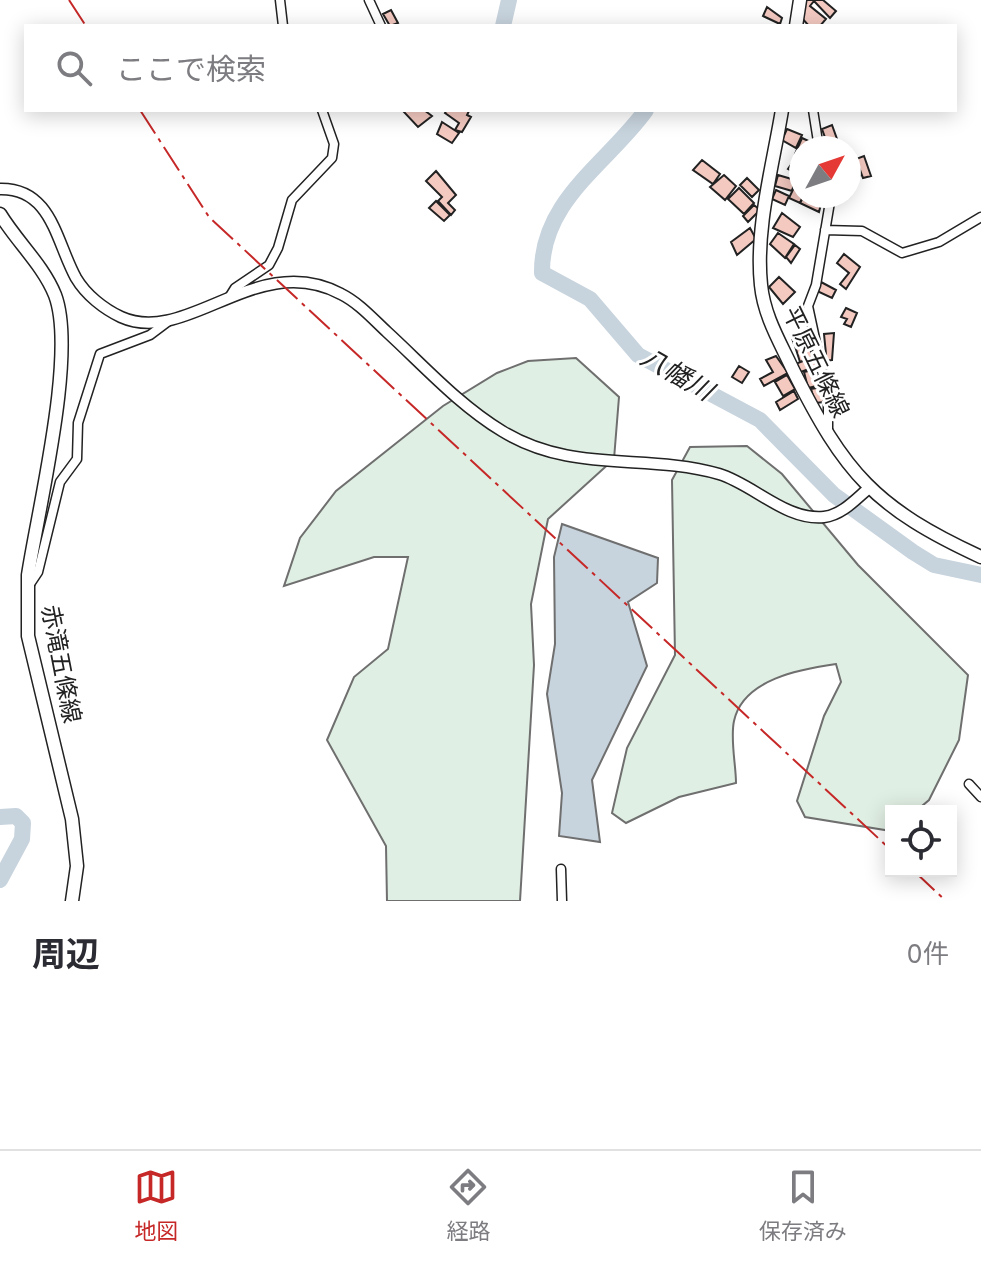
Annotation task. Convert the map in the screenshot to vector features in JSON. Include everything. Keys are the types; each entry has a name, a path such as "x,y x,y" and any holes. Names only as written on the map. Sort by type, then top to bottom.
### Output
{"main road":[{"path":"796,24 800,0"},
{"name":"平原五條線","path":"782,112 766,215 761,283 772,327 828,437 869,488 906,520 981,557"},
{"name":"赤滝五條線","path":"0,214 48,279 63,326 62,365 27,588 28,636 76,841 72,901"}],"street":[{"path":"280,0 283,24"},
{"path":"369,0 380,24"},
{"path":"230,296 235,288 269,265 278,248 292,200 332,158 334,144 323,112"},
{"path":"813,112 817,136"},
{"path":"0,189 21,191 40,203 77,278 102,306 136,322 170,320"},
{"path":"828,437 828,399 808,306 816,285 829,208"},
{"path":"825,230 868,233 902,253 939,242 981,217"},
{"path":"27,588 38,572 60,482 77,459 78,423 100,354 150,335 170,320 230,296 288,281 320,285 343,294 470,408 499,430 532,446 587,461 720,474 806,515 824,517 842,511 869,488"},
{"path":"969,784 981,797"},
{"path":"561,869 562,901"}],"green space":[{"path":"576,358 619,397 614,459 548,519 531,604 534,665 520,901 387,901 386,846 327,740 354,677 388,649 408,557 374,557 284,586 300,538 336,491 443,406 497,373 528,361"},
{"path":"747,446 782,474 858,565 968,675 959,740 929,800 923,805 885,805 885,830 805,817 797,801 824,716 841,682 836,664 791,673 761,686 749,695 734,721 736,783 679,797 626,823 612,813 627,748 675,655 672,480 690,447"}],"shaded area":[{"path":"562,524 658,558 657,583 628,602 647,666 592,780 600,842 559,836 562,793 547,694 555,644 554,557"}],"building":[{"path":"805,0 823,0 836,11 830,18 814,1 810,6 826,19 822,24 807,24 800,16"},
{"path":"767,7 782,18 780,24 763,16"},
{"path":"391,10 398,23 389,24 383,14"},
{"path":"404,112 427,112 432,116 418,127"},
{"path":"468,112 467,115 471,117 462,132 455,130 459,123 445,113"},
{"path":"442,122 459,133 452,143 437,134"},
{"path":"832,125 836,136 824,136 822,129"},
{"path":"787,129 802,135 789,136 789,144 782,140"},
{"path":"864,156 871,176 863,178 861,157"},
{"path":"702,160 720,174 713,184 693,170"},
{"path":"436,171 456,195 448,203 455,210 451,215 438,201 442,197 426,181"},
{"path":"724,175 736,186 725,200 710,187"},
{"path":"778,175 789,178 789,190 775,186"},
{"path":"747,178 759,190 752,197 740,185"},
{"path":"739,188 754,203 744,214 728,199"},
{"path":"776,190 789,196 785,205 772,199"},
{"path":"436,201 450,215 444,221 429,208"},
{"path":"754,205 760,210 748,222 743,216"},
{"path":"782,213 800,227 793,237 773,228"},
{"path":"750,228 756,239 737,255 731,242"},
{"path":"778,233 794,244 785,258 770,244"},
{"path":"795,245 800,249 791,263 786,257"},
{"path":"844,254 860,267 846,289 840,284 849,273 837,263"},
{"path":"779,277 795,292 783,304 769,287"},
{"path":"821,282 836,290 832,298 817,291"},
{"path":"846,308 857,313 851,327 844,324 847,319 841,317"},
{"path":"805,330 808,339 794,344 791,335"},
{"path":"834,333 832,360 823,361 822,354 826,354 824,334"},
{"path":"807,341 813,357 800,362 795,346"},
{"path":"776,356 788,373 764,386 760,379 773,372 766,360"},
{"path":"814,357 817,366 798,373 795,364"},
{"path":"739,366 749,372 742,383 732,377"},
{"path":"817,369 821,385 808,388 804,372"},
{"path":"832,371 835,391 827,392 824,372"},
{"path":"787,375 795,389 783,396 775,382"},
{"path":"822,387 824,402 815,403 811,389"},
{"path":"794,391 798,399 780,410 776,402"}],"waterway":[{"name":"八幡川","path":"503,24 509,0"},
{"name":"八幡川","path":"644,112 564,203 552,224 542,273 590,299 638,355 760,420 834,495 913,552 934,565 981,575"},
{"path":"0,817 16,816 23,823 22,839 0,880"}],"power":[{"path":"69,0 85,24"},
{"path":"141,112 209,217 885,844"},
{"path":"920,877 946,901"}]}
